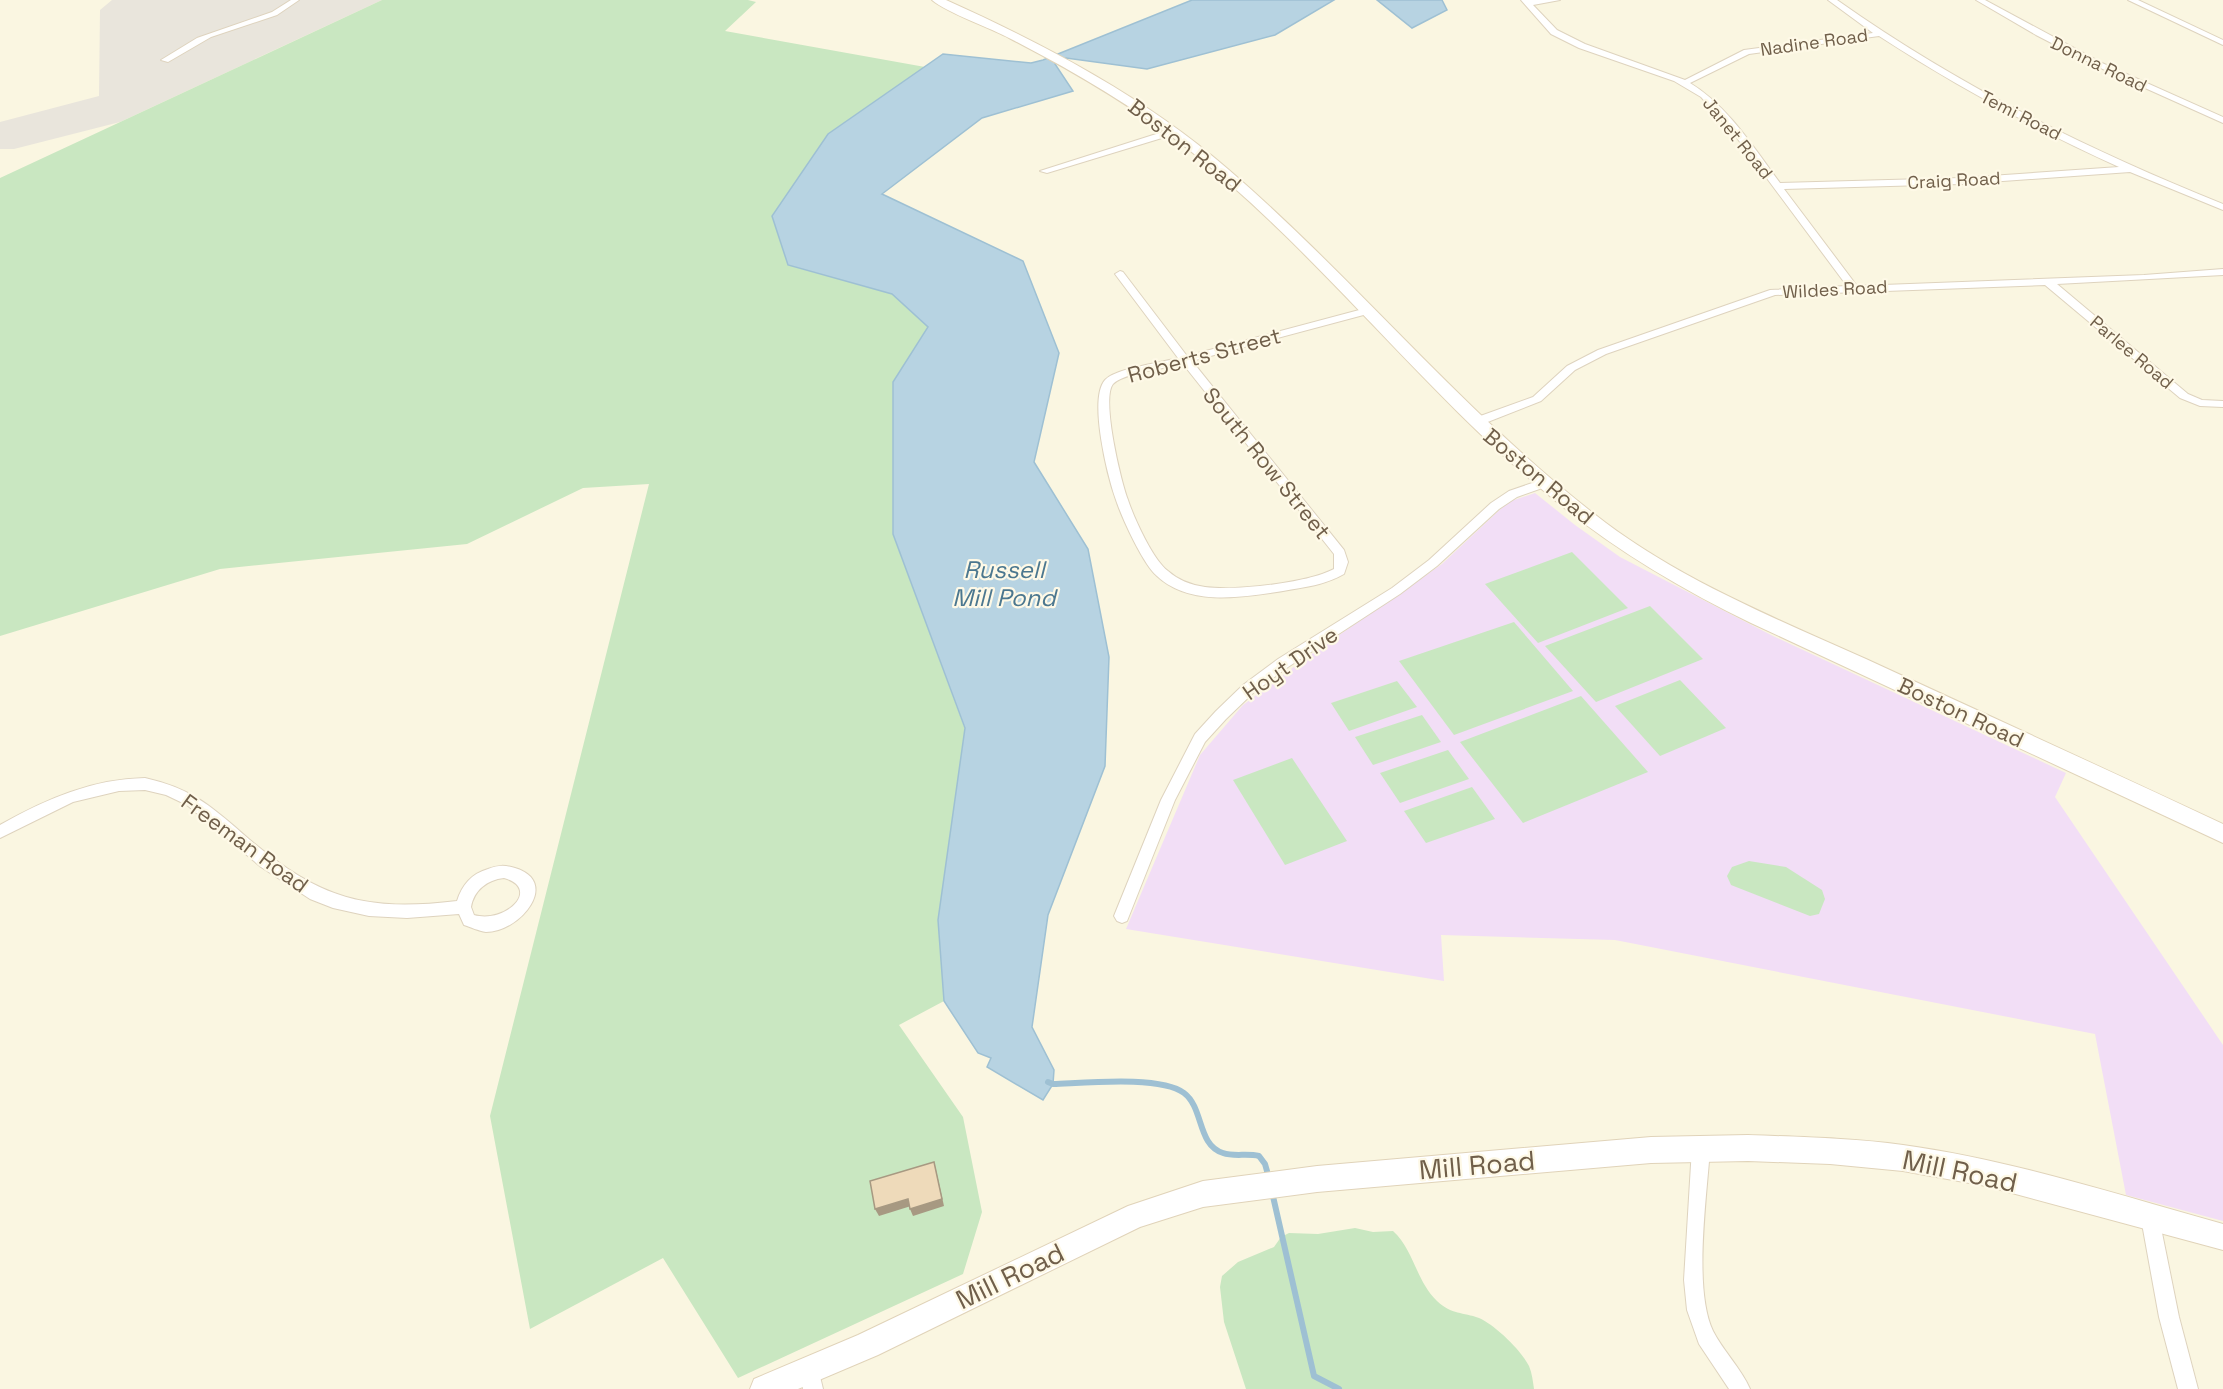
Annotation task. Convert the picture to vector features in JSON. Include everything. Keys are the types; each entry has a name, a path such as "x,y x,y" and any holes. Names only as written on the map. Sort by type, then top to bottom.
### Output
{"main road":[{"name":"Boston Road","path":"937,0 1056,59 1116,93 1222,171 1270,214 1476,422 1544,483 1605,532 1696,587 1745,612 2223,834"},
{"name":"Mill Road","path":"764,1389 812,1380 927,1317 1117,1223 1184,1199 1289,1182 1623,1152 1701,1148 1794,1149 1903,1158 1986,1173 2223,1237"}],"street":[{"path":"165,60 177,51 216,32 274,15 296,0"},
{"path":"1526,2 1556,0"},
{"name":"Temi Road","path":"1832,0 1879,33 1966,87 2132,169 2223,207"},
{"name":"Donna Road","path":"1980,0 2084,58 2140,86 2223,120"},
{"path":"2132,0 2223,43"},
{"name":"Janet Road","path":"1526,2 1554,32 1582,46 1685,83 1704,95 1720,111 1853,288"},
{"name":"Nadine Road","path":"1685,83 1747,52 1879,33"},
{"path":"1044,171 1172,132"},
{"name":"Craig Road","path":"1777,186 1960,181 2132,169"},
{"name":"Wildes Road","path":"1476,422 1537,399 1571,368 1602,352 1774,292 2048,282 2223,272"},
{"name":"South Row Street","path":"1120,274 1185,360 1340,553 1341,569"},
{"name":"Parlee Road","path":"2048,282 2184,396 2200,403 2223,404"},
{"name":"Roberts Street","path":"1341,569 1327,580 1233,594 1208,592 1178,583 1160,572 1121,499 1106,430 1105,391 1109,383 1121,377 1367,311"},
{"name":"Hoyt Drive","path":"1122,916 1168,800 1200,738 1221,715 1248,689 1283,663 1396,591 1433,563 1495,506 1513,494 1544,483"},
{"name":"Freeman Road","path":"0,832 63,800 98,789 127,785 161,787 190,800 294,882 317,894 366,909 388,911 427,911 463,907"},
{"path":"1701,1148 1693,1280 1696,1310 1706,1337 1740,1389"},
{"path":"2150,1218 2169,1317 2188,1389"}],"shaded area":[{"path":"112,0 382,0 120,122 14,149 0,149 0,122 99,96 100,10"},
{"path":"1535,493 1620,557 1771,635 2066,773 2055,797 2223,1045 2223,1221 2126,1195 2095,1034 1615,940 1441,935 1444,981 1126,929 1200,755 1243,705 1303,660 1442,564 1508,502"}],"green space":[{"path":"382,0 748,0 756,2 725,31 925,67 828,134 788,265 892,294 928,327 893,382 893,534 965,729 938,920 944,1001 899,1025 963,1117 982,1212 963,1274 738,1378 663,1258 530,1329 490,1116 649,484 583,488 467,544 220,569 0,636 0,178"},
{"path":"1572,552 1628,608 1538,643 1485,584"},
{"path":"1650,606 1703,659 1596,702 1545,646"},
{"path":"1514,622 1573,691 1454,735 1399,661"},
{"path":"1680,680 1726,728 1660,756 1615,706"},
{"path":"1397,681 1417,707 1349,731 1331,703"},
{"path":"1581,696 1648,772 1523,823 1460,742"},
{"path":"1422,715 1441,742 1373,765 1355,737"},
{"path":"1448,750 1469,779 1400,803 1380,773"},
{"path":"1292,758 1347,841 1285,865 1233,780"},
{"path":"1472,787 1495,819 1426,843 1404,811"},
{"path":"1749,861 1786,867 1822,890 1825,899 1819,914 1810,916 1731,885 1727,876 1732,867"},
{"path":"1355,1228 1373,1232 1393,1231 1406,1247 1424,1284 1437,1301 1453,1311 1479,1318 1500,1332 1529,1366 1534,1389 1246,1389 1224,1322 1220,1287 1222,1276 1238,1262 1274,1247 1281,1237 1289,1233 1318,1234"}],"water":[{"name":"Russell Mill Pond","path":"1192,0 1334,0 1275,35 1147,69 1066,58 1055,64 1073,91 982,118 882,194 1023,261 1059,353 1034,462 1088,549 1109,657 1105,766 1048,915 1032,1027 1054,1070 1053,1084 1043,1100 987,1067 991,1058 978,1053 944,1001 938,920 965,728 893,534 893,382 928,327 892,294 788,265 772,216 828,134 943,54 1031,63"},
{"path":"1377,0 1442,0 1447,10 1412,28"}],"building":[{"path":"934,1162 942,1199 910,1209 908,1199 875,1209 870,1181"}],"waterway":[{"path":"1048,1082 1053,1084 1140,1082 1173,1087 1184,1093 1190,1100 1209,1142 1215,1149 1227,1154 1259,1156 1265,1164 1269,1178"},
{"path":"1272,1192 1314,1376 1339,1389"}]}
